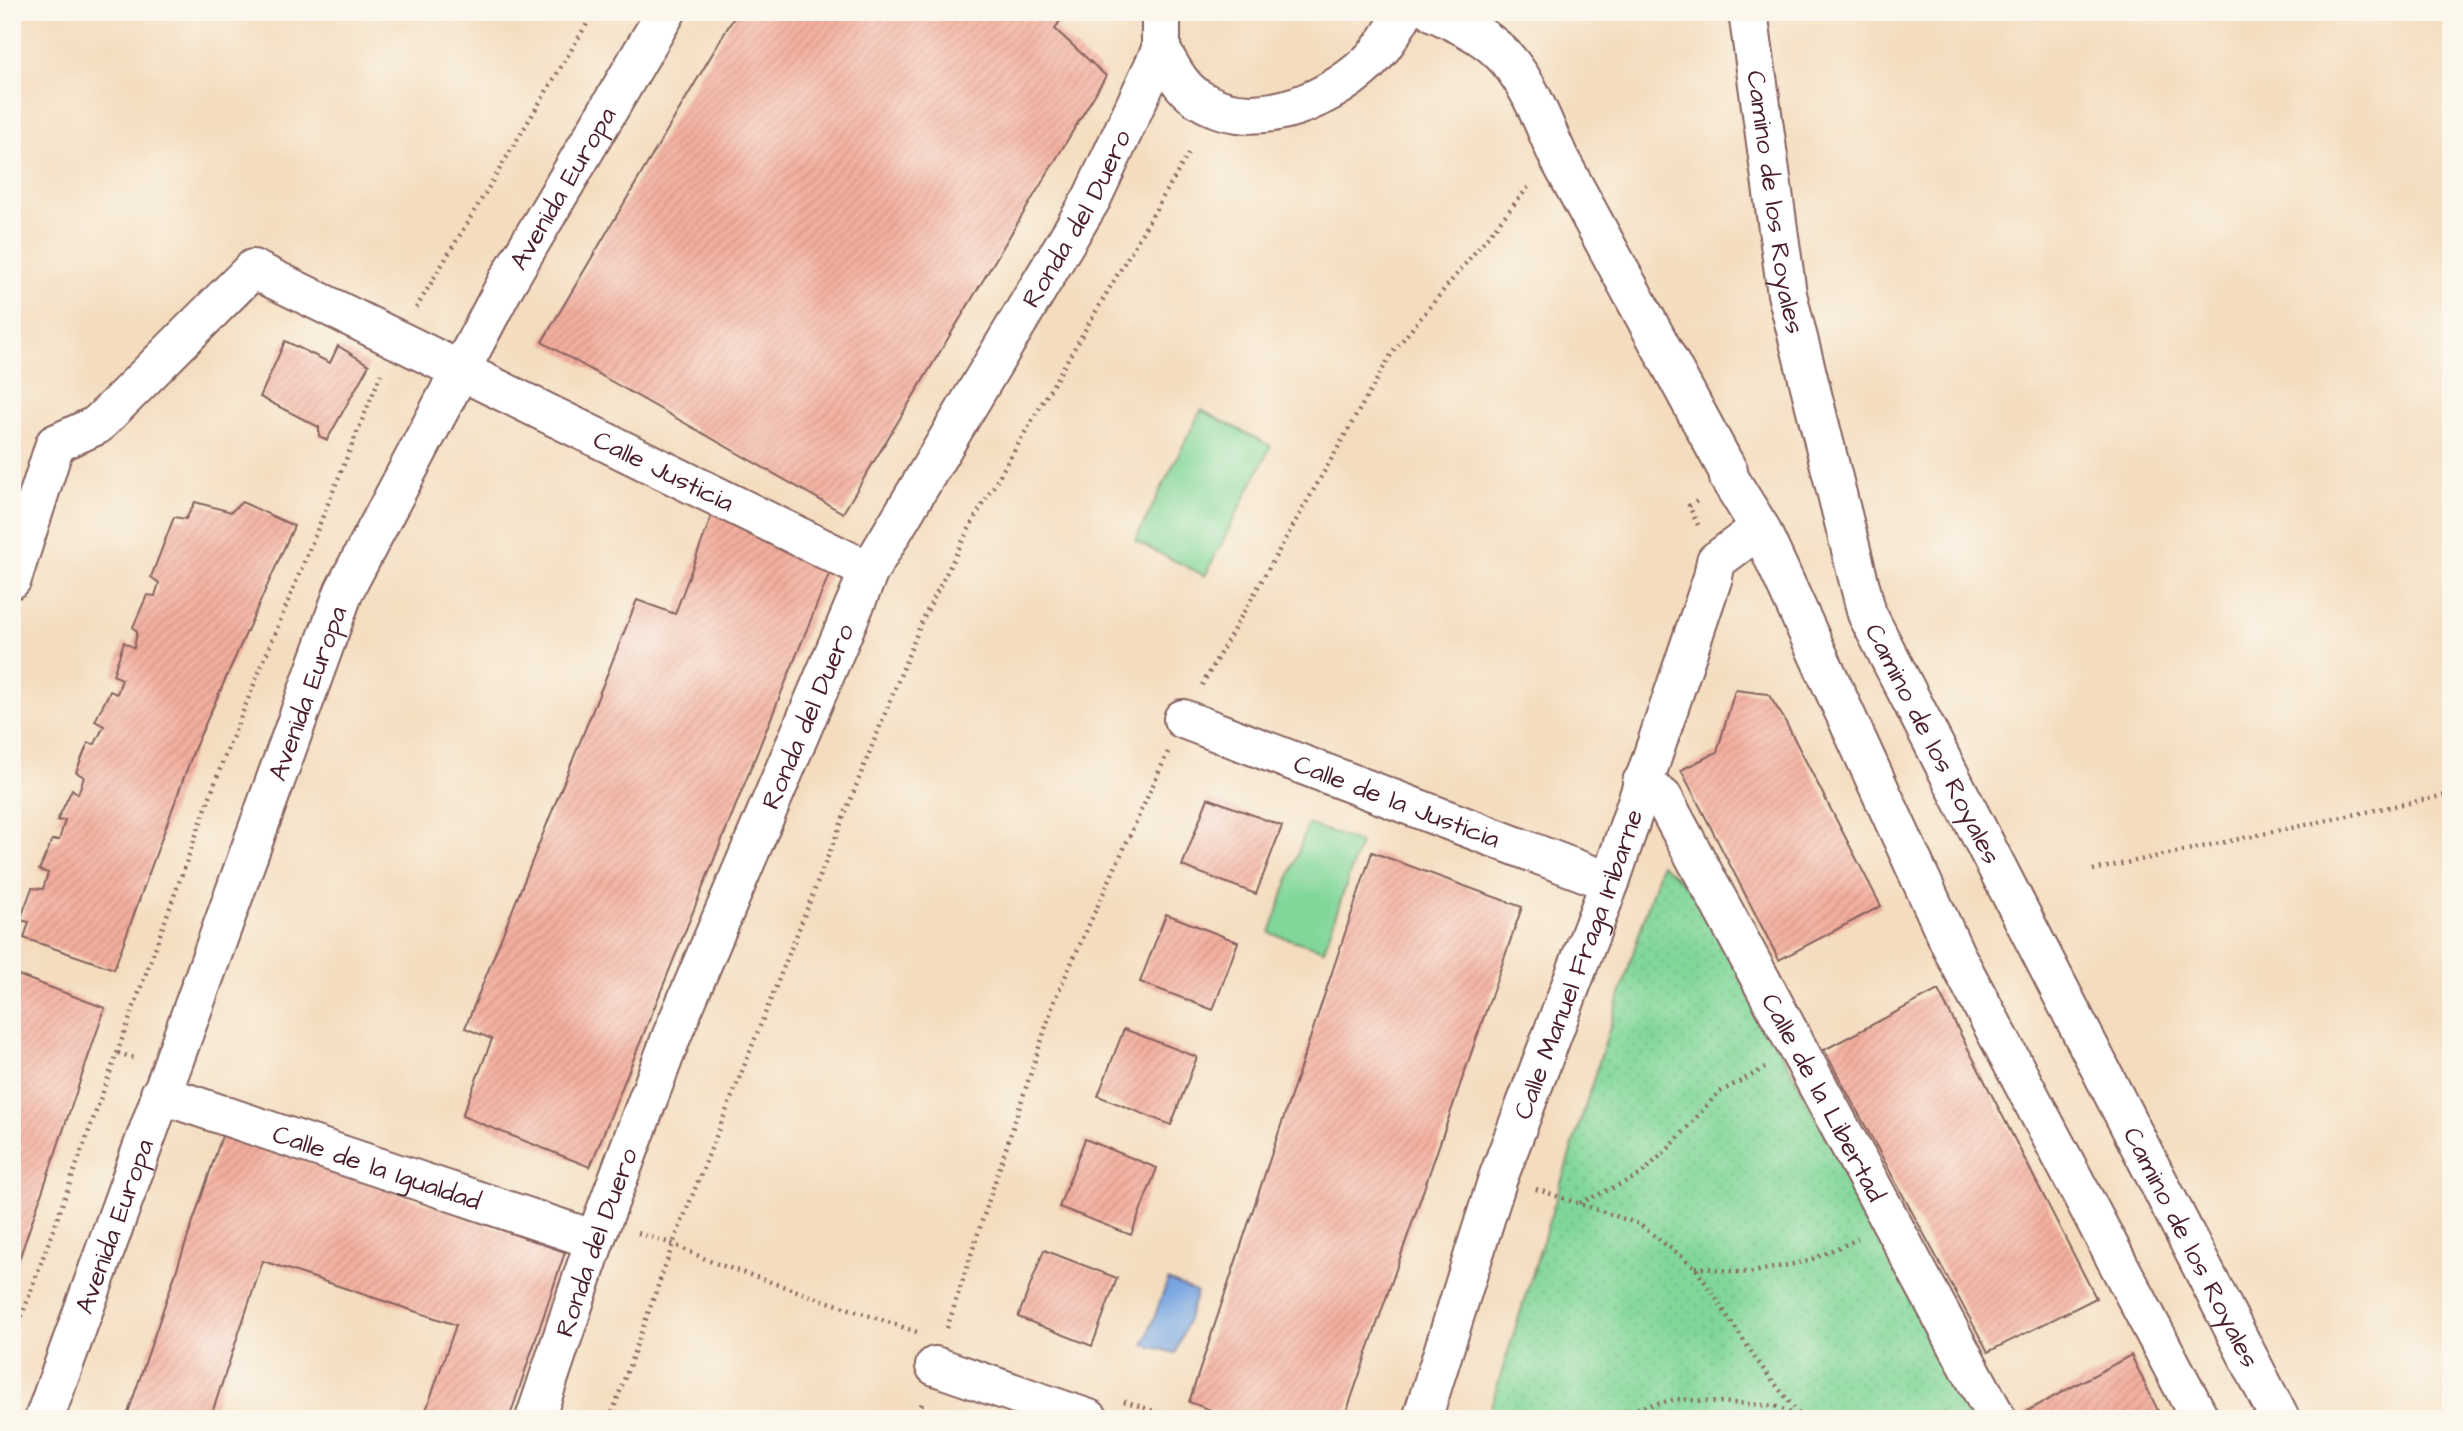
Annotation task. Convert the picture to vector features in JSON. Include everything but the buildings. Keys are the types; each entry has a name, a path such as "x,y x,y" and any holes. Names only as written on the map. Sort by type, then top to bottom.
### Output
{"street":[{"name":"Avenida Europa","path":"44,1419 344,591 507,282 666,12"},
{"name":"Ronda del Duero","path":"535,1419 598,1231 672,1035 869,572 1092,198 1161,50 1161,12"},
{"path":"1161,50 1179,80 1196,97 1237,114 1263,114 1293,108 1345,82 1367,64 1385,44 1404,12"},
{"path":"1434,12 1475,32 1500,51 1538,108 1556,153 1728,471 1729,478 1760,528 1955,954 2200,1419"},
{"name":"Camino de los Royales","path":"1748,12 1787,294 1867,614 2280,1419"},
{"name":"Calle Justicia","path":"12,579 55,444 97,425 253,268 869,572"},
{"path":"1716,561 1760,528"},
{"name":"Calle Manuel Fraga Iribarne","path":"1422,1419 1498,1178 1610,882 1713,577 1716,561"},
{"name":"Calle de la Justicia","path":"1183,719 1610,882"},
{"name":"Calle de la Libertad","path":"1643,782 1663,798 1997,1419"},
{"name":"Calle de la Igualdad","path":"164,1083 598,1231"},
{"path":"932,1351 1100,1408"}],"path":[{"path":"610,1419 673,1244 922,621 973,521 1190,151"},
{"path":"1716,561 1689,506 1729,478"},
{"path":"2093,870 2451,794"},
{"path":"1579,1203 1640,1175 1670,1147 1718,1093 1798,1048"},
{"path":"118,1053 164,1083"},
{"path":"1533,1188 1639,1224 1694,1266 1758,1362 1803,1418"},
{"path":"1694,1266 1748,1273 1808,1261 1892,1224"},
{"path":"598,1231 673,1244 932,1351"},
{"path":"1589,1419 1677,1399 1775,1406 1803,1418"},
{"path":"1100,1408 1177,1419"}],"green space":[{"path":"1201,410 1271,446 1205,576 1135,541"},
{"path":"1308,824 1360,843 1324,950 1270,933"},
{"path":"1661,864 1697,894 1977,1419 1487,1419"}],"water":[{"path":"1168,1280 1197,1293 1176,1353 1144,1345"}]}
